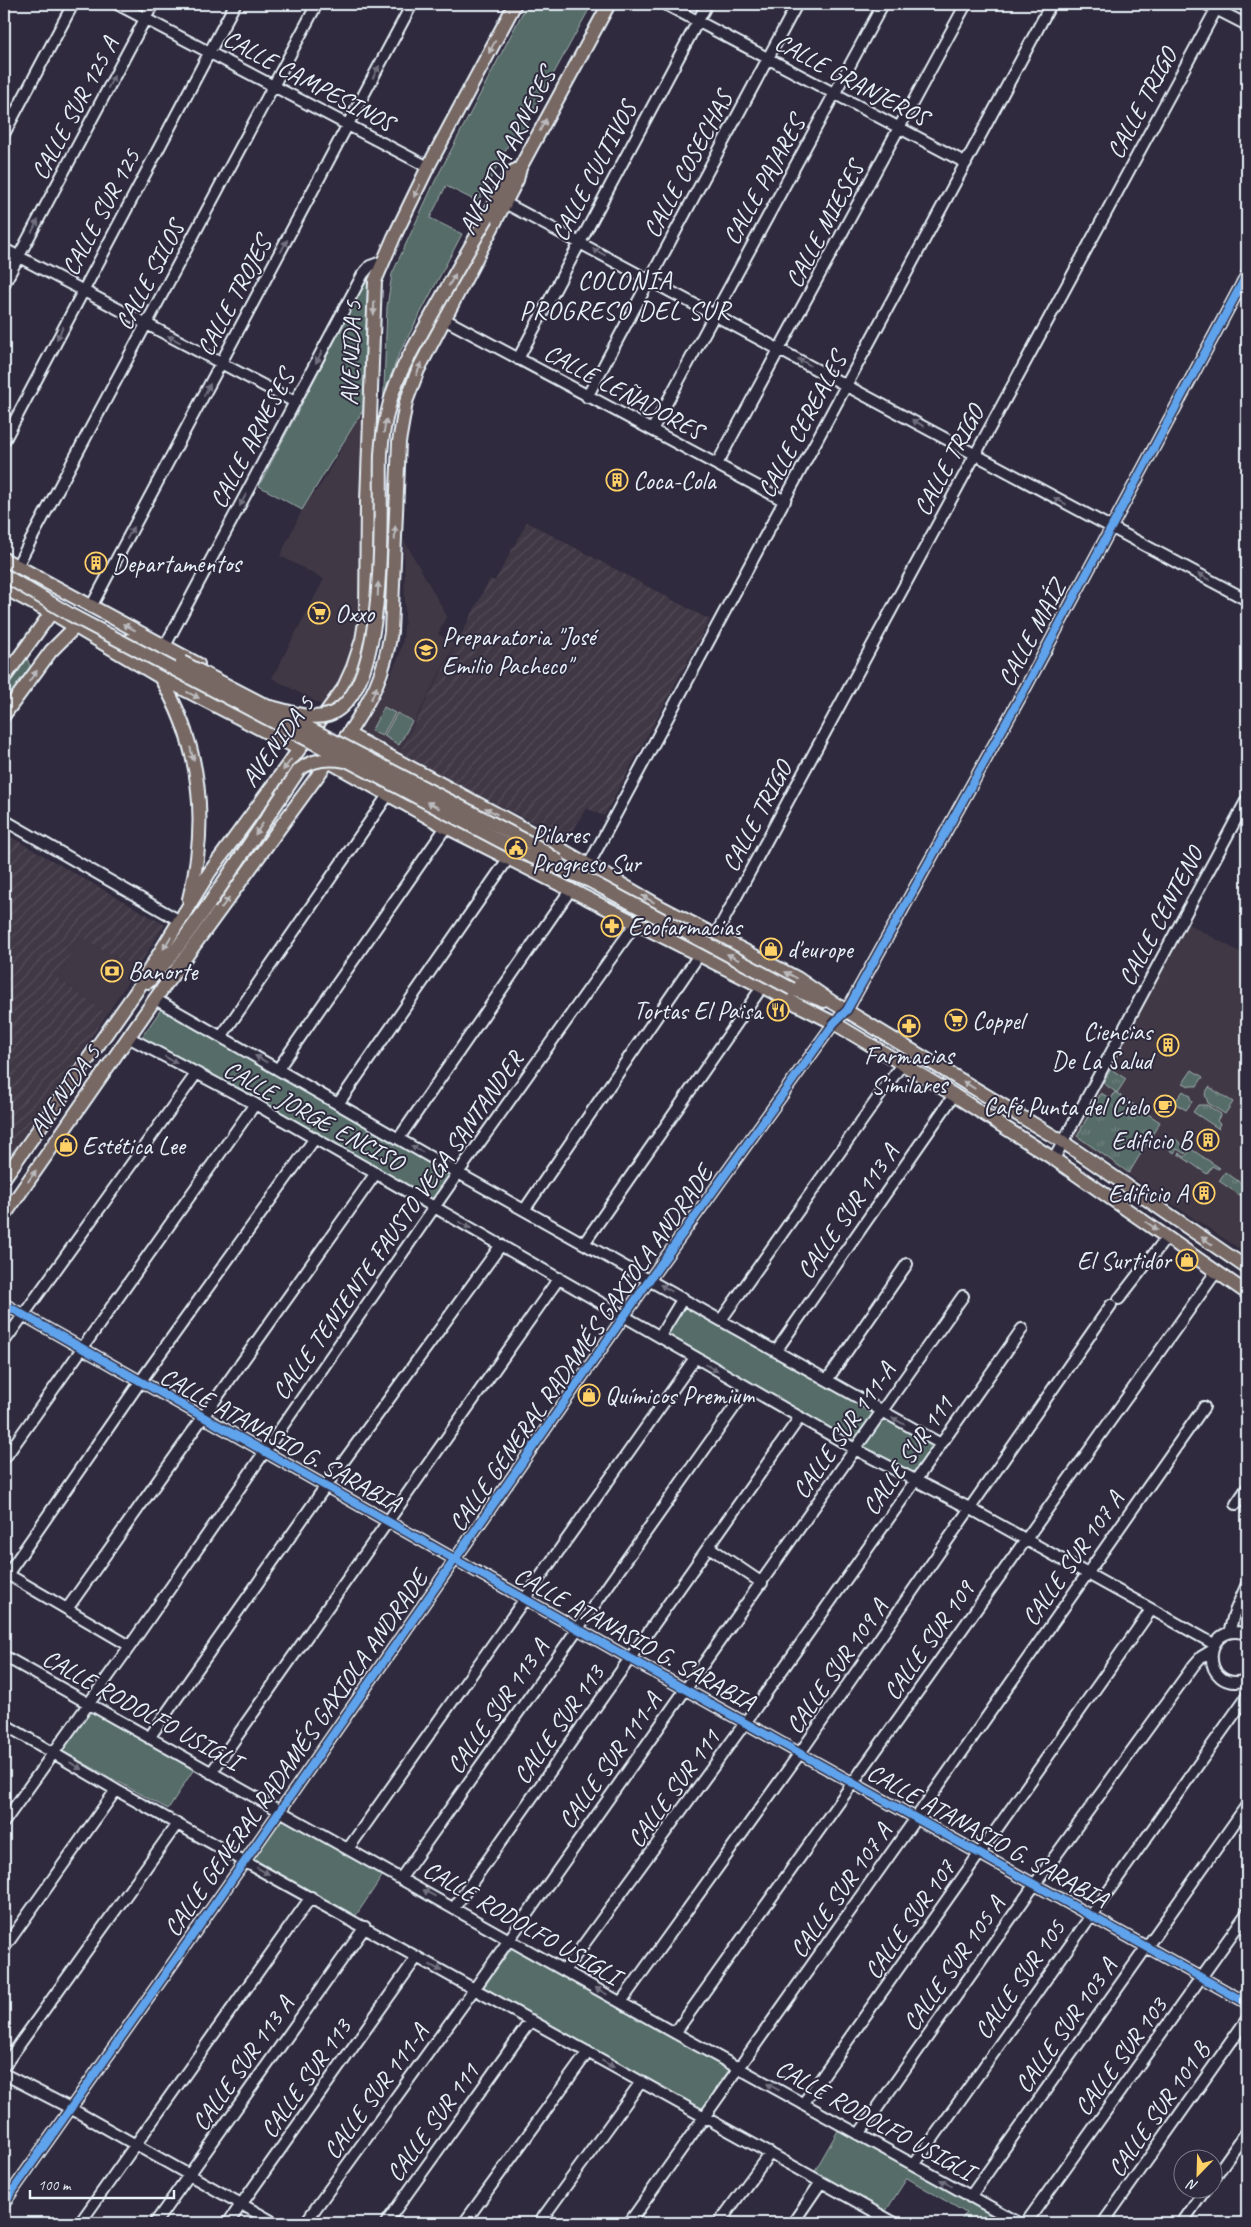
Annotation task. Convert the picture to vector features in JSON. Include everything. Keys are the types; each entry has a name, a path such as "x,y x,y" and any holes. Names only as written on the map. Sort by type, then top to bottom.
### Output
{"main road":[{"path":"384,261 428,167 515,4"},
{"name":"AVENIDA ARNESES","path":"400,432 406,402 418,370 519,178 520,168 609,4"},
{"path":"265,706 309,716 326,716 342,706 359,680 370,646 377,613 381,453 388,406 394,387 408,359 510,173 520,168"},
{"name":"AVENIDA 5","path":"4,1178 135,993 209,873 343,689 353,667 362,640 366,616 367,501 375,281 384,261"},
{"name":"AVENIDA 5","path":"4,1216 128,1037 348,734 372,698 388,654 391,632 400,432"},
{"path":"4,559 249,692 316,725"},
{"path":"4,575 71,615 525,854 590,881 792,989 832,1002"},
{"path":"4,588 51,613 160,677 299,749"},
{"path":"4,678 51,613"},
{"path":"4,715 51,651 75,627 94,624 182,662 536,846 558,861 594,901"},
{"path":"34,639 44,643 51,651"},
{"path":"160,677 177,710 187,736 194,763 200,801 197,861 181,920"},
{"path":"237,718 247,714 252,708 253,701 249,692"},
{"path":"348,734 796,978 832,1002 1063,1142 1247,1268"},
{"path":"375,787 370,773 374,765 388,756"},
{"path":"135,993 162,968 209,904 299,770 308,764 326,760 343,761 360,766"},
{"path":"328,761 446,826 834,1024 954,1095 1054,1159 1247,1293"},
{"path":"1016,1135 1026,1120"},
{"path":"1092,1184 1103,1168"}],"street":[{"path":"4,134 73,4"},
{"name":"CALLE CAMPESINOS","path":"117,4 428,167"},
{"name":"CALLE SUR 125 A","path":"4,284 153,4"},
{"name":"CALLE SUR 125","path":"4,441 82,290 235,4"},
{"name":"CALLE SILOS","path":"17,566 317,4"},
{"name":"CALLE TROJES","path":"91,607 412,4"},
{"name":"CALLE GRANJEROS","path":"665,4 966,163"},
{"name":"CALLE CULTIVOS","path":"518,359 579,241 707,4"},
{"name":"CALLE COSECHAS","path":"587,397 797,4"},
{"name":"CALLE PAJARES","path":"652,430 883,4"},
{"name":"CALLE MIESES","path":"717,464 781,349 966,4"},
{"name":"CALLE CEREALES","path":"588,866 1050,4"},
{"path":"1206,4 1217,6 1247,25"},
{"name":"CALLE TRIGO","path":"716,936 1217,6"},
{"path":"505,203 847,384 975,455 1247,600"},
{"path":"4,248 295,402"},
{"name":"CALLE ARNESES","path":"165,646 363,274 370,266 384,261"},
{"name":"CALLE MAÍZ","path":"847,1010 1111,528 1247,274"},
{"name":"CALLE LEÑADORES","path":"444,319 785,501"},
{"path":"222,1037 388,795"},
{"name":"CALLE CENTENO","path":"1054,1159 1247,799"},
{"path":"4,820 181,920"},
{"path":"278,1069 446,826"},
{"path":"338,1104 508,858"},
{"path":"399,1138 571,889"},
{"name":"CALLE TENIENTE FAUSTO VEGA SANTANDER","path":"4,1822 130,1646 458,1173 636,923"},
{"path":"525,1209 699,955"},
{"path":"585,1242 762,987"},
{"name":"CALLE JORGE ENCISO","path":"155,999 458,1173 585,1242 881,1412 941,1444"},
{"name":"CALLE GENERAL RADAMÉS GAXIOLA ANDRADE","path":"4,2203 245,1861 650,1279 834,1024 847,1010"},
{"name":"CALLE JORGE ENCISO","path":"128,1037 255,1104 800,1418 855,1449 971,1509 1151,1610 1213,1648"},
{"path":"721,1320 902,1064"},
{"path":"4,1342 196,1074"},
{"name":"CALLE SUR 113 A","path":"776,1351 954,1095"},
{"path":"4,1459 255,1104"},
{"path":"130,1646 6,1576 140,1382 315,1138"},
{"path":"67,1609 376,1174"},
{"name":"CALLE SUR 109 A","path":"621,2002 800,1753 1115,1302 1167,1237"},
{"path":"149,1738 325,1487 501,1245"},
{"path":"826,1380 907,1264"},
{"name":"CALLE SUR 109","path":"675,2033 854,1783 1024,1539 1216,1272"},
{"path":"211,1773 559,1278"},
{"name":"CALLE SUR 111-A","path":"305,2223 510,1939 962,1296"},
{"path":"660,1336 683,1298"},
{"name":"CALLE ATANASIO G. SARABIA","path":"4,1304 264,1453 1247,2003"},
{"name":"CALLE SUR 111","path":"565,1970 745,1723 1022,1329"},
{"path":"348,1849 695,1358"},
{"name":"CALLE SUR 113 A","path":"401,1878 576,1628 748,1388"},
{"name":"CALLE SUR 107 A","path":"629,2223 1204,1407"},
{"name":"CALLE SUR 113","path":"454,1908 800,1418"},
{"path":"1236,1504 1247,1488"},
{"path":"709,1547 762,1583"},
{"path":"1247,1584 1234,1614 1229,1633 1239,1632 1247,1634"},
{"name":"CALLE SUR 107","path":"803,2104 1151,1610"},
{"name":"CALLE SUR 105 A","path":"859,2134 1035,1884 1194,1666 1201,1657 1213,1648 1220,1637 1229,1633"},
{"path":"1213,1648 1211,1661 1214,1670 1221,1677 1230,1682 1247,1680"},
{"name":"CALLE RODOLFO USIGLI","path":"4,1656 675,2033 1019,2223"},
{"name":"CALLE SUR 105","path":"914,2166 1247,1696"},
{"path":"4,1724 116,1790 895,2223"},
{"path":"4,1948 116,1790"},
{"name":"CALLE SUR 103 A","path":"970,2196 1247,1805"},
{"path":"4,2066 177,1824"},
{"path":"80,2223 311,1897"},
{"name":"CALLE SUR 103","path":"1026,2223 1247,1913"},
{"name":"CALLE SUR 113 A","path":"154,2223 365,1928"},
{"name":"CALLE SUR 113","path":"228,2223 416,1957"},
{"name":"CALLE SUR 111","path":"386,2223 531,2020"},
{"name":"CALLE SUR 101 B","path":"1103,2223 1247,2020"},
{"path":"464,2223 588,2052"},
{"path":"4,2074 70,2108 275,2223"},
{"path":"539,2223 641,2082"},
{"path":"1224,2164 1247,2131"},
{"path":"719,2223 770,2153"},
{"path":"793,2223 821,2182"},
{"path":"1182,2223 1199,2200"},
{"path":"872,2223 878,2214"}],"shaded area":[{"path":"363,410 363,487 358,636 341,683 324,706 272,678 324,579 280,556 302,510 322,483"},
{"path":"527,522 710,620 604,816 586,808 568,840 398,755 490,579 495,581"},
{"name":"Preparatoria \"José Emilio Pacheco\"","path":"404,540 447,616 438,634 455,644 397,755 362,737 360,730 381,695 399,656 403,640 405,616"},
{"path":"4,833 165,925 137,968 79,937 58,978 107,1014 4,1164"},
{"path":"1188,924 1247,956 1247,1254 1072,1137"},
{"path":"79,937 137,968 107,1014 58,978"}],"green space":[{"path":"527,4 592,4 521,133 511,140 478,202 446,186 430,218 462,234 399,354 390,378 383,414 387,307 392,274 435,181"},
{"path":"365,283 368,284 363,410 302,510 259,486"},
{"path":"25,652 31,669 4,707 4,681"},
{"path":"384,707 395,713 382,736 371,731"},
{"path":"397,713 412,721 399,745 384,736"},
{"path":"162,1008 453,1170 433,1201 139,1041"},
{"path":"1111,1069 1126,1079 1117,1093 1103,1083"},
{"path":"1192,1070 1203,1077 1197,1086 1189,1086 1183,1083"},
{"path":"1209,1087 1233,1102 1225,1114 1208,1103 1205,1094"},
{"path":"1183,1091 1189,1095 1192,1102 1186,1110 1174,1103"},
{"path":"1115,1092 1160,1122 1129,1173 1077,1136 1101,1093 1111,1099"},
{"path":"1198,1105 1207,1105 1221,1114 1217,1121 1220,1124 1219,1129 1193,1112"},
{"path":"1176,1139 1187,1150 1185,1154 1177,1149 1174,1153 1169,1149"},
{"path":"1191,1149 1220,1168 1212,1166 1207,1174 1178,1154 1185,1157"},
{"path":"1225,1172 1247,1187 1247,1200 1219,1181"},
{"path":"683,1303 935,1445 916,1475 855,1449 663,1334"},
{"path":"91,1709 194,1769 168,1809 62,1751"},
{"path":"283,1815 385,1872 355,1917 254,1860"},
{"path":"514,1945 731,2067 702,2109 484,1987"},
{"path":"840,2127 1010,2223 959,2223 966,2213 907,2178 884,2214 813,2174"}],"cycle path":[{"path":"4,2203 245,1861 650,1279 834,1023 847,1010 1027,685 1247,274"},
{"path":"4,1304 629,1658 1247,2003"}],"place":[{"name":"Coca-Cola","path":"617,480"},
{"name":"Departamentos","path":"96,563"},
{"name":"Oxxo","path":"319,613"},
{"name":"Preparatoria \"José Emilio Pacheco\"","path":"426,650"},
{"name":"Pilares Progreso Sur","path":"516,848"},
{"name":"Ecofarmacias","path":"612,926"},
{"name":"d'europe","path":"771,949"},
{"name":"Banorte","path":"112,971"},
{"name":"Tortas El Paisa","path":"778,1010"},
{"name":"Coppel","path":"956,1020"},
{"name":"Farmacias Similares","path":"909,1026"},
{"name":"Ciencias De La Salud","path":"1168,1045"},
{"name":"Café Punta del Cielo","path":"1165,1106"},
{"name":"Edificio B","path":"1208,1140"},
{"name":"Estética Lee","path":"66,1145"},
{"name":"Edificio A","path":"1204,1193"},
{"name":"El Surtidor","path":"1187,1260"},
{"name":"Químicos Premium","path":"589,1395"}],"district":[{"name":"COLONIA PROGRESO DEL SUR","path":"625,295"}]}
